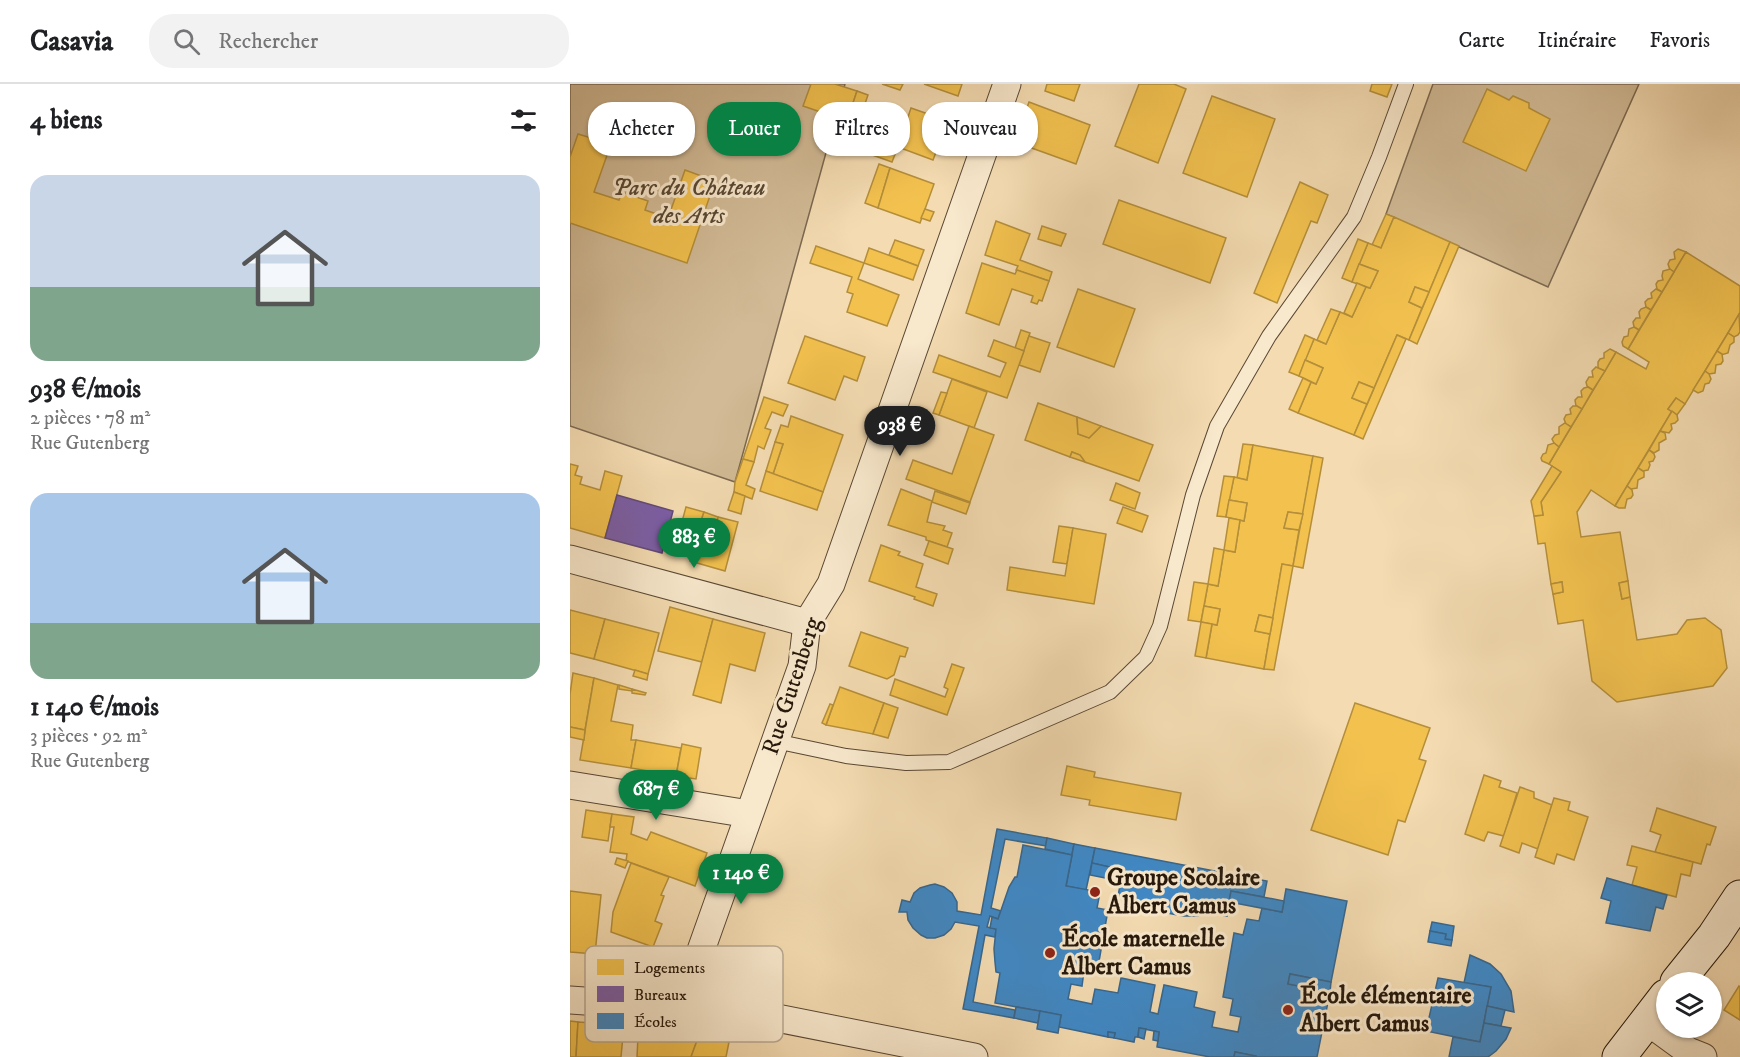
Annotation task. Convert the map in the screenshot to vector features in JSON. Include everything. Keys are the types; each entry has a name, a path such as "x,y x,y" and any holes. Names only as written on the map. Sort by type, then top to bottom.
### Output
{"street":[{"name":"Rue Gutenberg","path":"702,946 802,666 807,623 831,584 1007,84"},
{"path":"570,559 807,623"},
{"path":"570,785 749,813"},
{"path":"1685,972 1714,936 1740,897"},
{"path":"570,1000 585,1001"},
{"path":"1619,1057 1656,1010"},
{"path":"783,1019 974,1057"},
{"path":"1678,1038 1688,1051 1702,1057"}],"lane":[{"path":"775,741 846,756 906,763 949,762 1110,692 1146,657 1160,626 1193,495 1217,426 1269,336 1354,217 1406,84"}],"green space":[{"name":"Parc du Château des Arts","path":"570,84 845,84 840,102 813,102 813,156 825,156 735,482 570,426"},
{"path":"1433,84 1639,84 1548,287 1386,214"}],"building: Logements":[{"path":"811,84 835,84 857,91 853,102 813,102 813,109 803,106"},
{"path":"882,84 903,84 900,90"},
{"path":"924,84 962,84 958,96"},
{"path":"1047,84 1080,84 1074,101 1045,91"},
{"path":"1139,84 1174,84 1186,89 1158,163 1115,146"},
{"path":"1372,84 1392,84 1387,97 1370,91"},
{"path":"1487,89 1509,100 1513,96 1529,103 1529,108 1550,119 1526,171 1463,142"},
{"path":"857,91 868,95 866,102 853,102"},
{"path":"1212,96 1275,119 1247,197 1183,173"},
{"path":"1038,105 1090,125 1076,164 1038,150"},
{"path":"911,108 922,112 922,156 910,151"},
{"path":"578,134 588,137 588,156 607,156 594,192 619,200 622,192 648,201 645,210 668,218 685,170 715,181 687,263 570,223 570,157"},
{"path":"875,156 894,156 892,162"},
{"path":"922,156 935,156 933,160"},
{"path":"879,164 890,168 878,208 865,203"},
{"path":"890,168 934,184 920,223 878,208"},
{"path":"1300,182 1328,195 1317,223 1311,221 1277,303 1254,293"},
{"path":"1119,200 1226,238 1210,283 1103,244"},
{"path":"925,209 934,212 930,221 921,218"},
{"path":"1386,214 1394,217 1381,248 1372,245"},
{"path":"1394,217 1450,242 1429,292 1415,287 1409,302 1422,308 1409,340 1397,335 1374,388 1359,382 1352,398 1367,404 1354,435 1298,413 1311,382 1316,384 1323,368 1305,360 1314,339 1326,344 1340,312 1352,317 1366,287 1370,288 1378,271 1359,264 1368,243 1381,248"},
{"path":"996,221 1030,234 1020,260 1052,272 1049,281 1016,270 1018,266 985,255"},
{"path":"1042,226 1066,234 1061,246 1038,239"},
{"path":"1358,239 1368,243 1352,282 1342,278"},
{"path":"895,240 924,250 918,266 889,255"},
{"path":"1450,242 1459,246 1417,344 1409,340"},
{"path":"816,246 864,263 858,279 899,295 887,326 847,312 853,294 847,292 852,277 810,263"},
{"path":"869,248 918,266 913,280 864,263"},
{"path":"1678,249 1686,252 1674,272 1670,270 1668,264 1670,260 1675,259 1674,252"},
{"path":"1686,252 1740,286 1740,313 1685,404 1676,398 1668,409 1672,411 1615,506 1591,490 1577,512 1581,537 1620,532 1628,581 1619,583 1622,599 1630,597 1637,640 1677,634 1687,620 1705,618 1721,630 1727,668 1713,686 1617,702 1592,681 1583,620 1558,624 1553,594 1563,592 1562,582 1551,584 1545,543 1538,544 1534,516 1543,515 1541,502 1561,472 1549,464 1616,352 1646,369 1649,362 1628,349"},
{"path":"982,263 1015,274 1017,270 1049,281 1042,301 1039,300 1037,304 1031,302 1033,296 1012,289 999,325 966,313"},
{"path":"1359,264 1378,271 1370,288 1352,282"},
{"path":"1670,269 1674,272 1662,292 1657,289 1656,284 1663,280 1663,271"},
{"path":"1357,283 1366,287 1352,317 1344,313"},
{"path":"1415,287 1429,292 1422,308 1409,302"},
{"path":"1078,289 1135,309 1114,367 1057,347"},
{"path":"1656,289 1662,292 1651,310 1646,307 1645,302 1652,298 1651,293"},
{"path":"1646,307 1651,310 1639,330 1634,327 1633,322 1636,318 1640,318 1639,312"},
{"path":"1331,309 1340,312 1326,344 1317,340"},
{"path":"1739,314 1740,332 1734,337 1728,333"},
{"path":"1634,327 1639,330 1628,349 1623,346 1622,342 1624,337 1628,336 1629,329"},
{"path":"1021,330 1030,333 1024,351 1015,348"},
{"path":"1728,333 1734,337 1734,342 1730,345 1728,353 1721,355 1717,351"},
{"path":"1305,335 1314,339 1299,376 1289,372"},
{"path":"1397,335 1406,339 1363,439 1354,435"},
{"path":"805,336 865,357 857,381 844,376 835,400 788,383"},
{"path":"1029,336 1050,343 1040,372 1019,365"},
{"path":"994,340 1024,351 1007,398 933,372 939,355 1000,377 1006,363 988,356"},
{"path":"1610,349 1616,352 1605,371 1598,368 1598,362"},
{"path":"1717,351 1722,354 1723,361 1716,365 1715,373 1709,374 1705,371"},
{"path":"1305,360 1323,368 1316,384 1299,376"},
{"path":"1596,367 1605,371 1593,390 1587,386 1586,382 1589,377 1593,377 1592,371"},
{"path":"1705,371 1711,379 1705,384 1703,391 1698,393 1693,390"},
{"path":"1303,378 1311,382 1298,413 1289,409"},
{"path":"952,379 987,392 974,428 939,415"},
{"path":"1359,382 1374,388 1367,404 1352,398"},
{"path":"1588,387 1593,390 1582,409 1576,406 1575,400 1582,397 1581,391"},
{"path":"941,392 947,393 939,415 933,413"},
{"path":"764,397 788,405 783,416 772,412 765,428 771,430 764,449 758,446 754,462 743,459"},
{"path":"1676,398 1685,404 1677,415 1668,409"},
{"path":"1038,403 1077,417 1078,434 1089,438 1101,426 1153,445 1139,481 1085,462 1080,455 1072,452 1070,457 1025,440"},
{"path":"1573,406 1582,409 1571,427 1564,419 1566,415 1571,414 1570,409"},
{"path":"1672,411 1677,415 1678,420 1671,424 1672,429 1669,433 1660,431"},
{"path":"791,416 843,435 823,492 773,474 783,444 775,442 781,425 788,427"},
{"path":"1077,417 1101,426 1089,438 1078,434"},
{"path":"1565,423 1571,427 1559,447 1552,439 1559,434 1559,427"},
{"path":"969,426 994,435 970,502 906,479 913,460 952,474"},
{"path":"1660,431 1665,433 1666,439 1659,443 1659,450 1654,453 1649,450"},
{"path":"775,442 783,444 773,474 766,471"},
{"path":"1554,443 1559,447 1549,464 1542,461 1541,458 1546,453 1548,445"},
{"path":"1243,444 1253,445 1247,480 1237,478"},
{"path":"1253,445 1313,456 1303,514 1288,512 1284,528 1299,530 1293,566 1282,564 1273,618 1259,615 1255,631 1270,634 1264,669 1206,658 1212,624 1217,625 1220,609 1204,606 1208,584 1218,586 1224,550 1235,552 1240,520 1244,521 1247,503 1229,500 1234,477 1247,480"},
{"path":"1649,450 1655,457 1649,462 1648,470 1643,471 1638,468"},
{"path":"1072,452 1080,455 1085,462 1070,457"},
{"path":"1313,456 1323,458 1303,568 1293,566"},
{"path":"743,459 754,462 746,485 755,489 752,499 734,492"},
{"path":"570,464 578,466 575,475 582,477 580,484 600,490 605,471 622,476 605,538 570,528"},
{"path":"1552,466 1561,472 1541,502 1543,515 1534,516 1531,501"},
{"path":"1638,468 1644,472 1644,477 1638,480 1637,488 1631,489 1627,486"},
{"path":"766,471 823,492 817,510 760,491"},
{"path":"1224,476 1234,477 1226,517 1217,516"},
{"path":"1116,483 1140,493 1135,509 1110,500"},
{"path":"1627,486 1632,490 1633,495 1627,499 1625,508 1619,508 1615,506"},
{"path":"901,489 932,501 927,522 945,526 943,530 952,533 947,547 926,540 926,537 888,525"},
{"path":"935,491 970,503 966,514 932,502"},
{"path":"734,492 745,496 741,514 728,510"},
{"path":"1229,500 1247,503 1244,521 1226,517"},
{"path":"686,507 704,512 701,521 716,524 718,517 738,522 725,571 690,561 693,552 675,547"},
{"path":"1123,507 1148,516 1142,532 1117,523"},
{"path":"704,512 718,517 716,524 701,521"},
{"path":"1288,512 1303,514 1299,530 1284,528"},
{"path":"1229,518 1240,520 1235,552 1224,550"},
{"path":"1059,526 1073,528 1067,564 1053,562"},
{"path":"1073,528 1106,534 1094,604 1007,590 1010,567 1065,576"},
{"path":"929,541 953,549 948,564 924,555"},
{"path":"881,545 900,552 898,555 923,564 916,587 937,594 933,606 914,599 915,597 869,581"},
{"path":"1214,548 1224,550 1218,586 1208,584"},
{"path":"1282,564 1293,566 1274,670 1264,669"},
{"path":"1628,581 1630,597 1622,599 1619,583"},
{"path":"1194,582 1208,584 1201,622 1188,620"},
{"path":"1562,582 1563,592 1553,594 1551,584"},
{"path":"1204,606 1220,609 1217,625 1201,622"},
{"path":"670,607 713,619 702,662 658,651"},
{"path":"570,610 605,619 594,659 570,653"},
{"path":"1259,615 1273,618 1270,634 1255,631"},
{"path":"605,619 659,633 648,674 594,659"},
{"path":"713,619 765,633 755,671 730,664 721,703 693,695"},
{"path":"1201,622 1212,624 1206,658 1195,656"},
{"path":"861,632 908,648 905,657 900,656 894,675 887,679 849,666"},
{"path":"952,664 964,668 947,715 890,695 895,679 945,697 948,689 944,687"},
{"path":"635,670 648,674 647,680 633,676"},
{"path":"573,673 594,678 585,730 570,727 570,694"},
{"path":"594,678 618,685 611,721 633,725 631,740 636,740 631,768 580,760"},
{"path":"619,685 632,689 632,691 619,689"},
{"path":"840,687 884,703 873,734 826,725"},
{"path":"632,689 646,693 645,695 632,693"},
{"path":"884,703 898,708 888,738 873,734"},
{"path":"1355,703 1430,728 1419,759 1426,761 1405,822 1398,820 1388,855 1311,830"},
{"path":"830,704 833,705 826,725 822,723"},
{"path":"570,727 585,730 584,740 570,737"},
{"path":"636,740 681,748 676,776 631,768"},
{"path":"682,744 701,748 696,779 676,776"},
{"path":"1067,766 1095,772 1094,777 1181,793 1176,820 1089,805 1090,800 1061,795"},
{"path":"1484,775 1501,781 1499,787 1517,793 1504,836 1488,832 1484,841 1465,834"},
{"path":"1520,787 1534,792 1534,798 1552,805 1538,849 1522,843 1519,853 1500,846"},
{"path":"1554,798 1570,802 1568,810 1588,817 1574,860 1557,854 1554,864 1535,857"},
{"path":"1657,808 1716,827 1710,845 1707,844 1701,864 1655,852 1661,835 1650,831"},
{"path":"586,810 612,814 608,841 582,837"},
{"path":"612,814 634,817 631,834 647,840 651,832 707,853 695,886 626,861 627,854 610,852 614,827 610,827"},
{"path":"1632,846 1693,862 1690,876 1681,874 1676,897 1632,885 1637,867 1627,865"},
{"path":"617,858 628,861 625,868 615,864"},
{"path":"631,863 669,877 661,895 664,896 655,921 662,924 653,946 611,932 613,912"},
{"path":"570,891 601,895 596,946 585,946 585,953 570,952"},
{"path":"1740,987 1740,1020 1724,1010"},
{"path":"570,1021 578,1022 576,1057 570,1057"},
{"path":"578,1022 585,1022 585,1042 622,1042 621,1057 576,1057"},
{"path":"638,1042 697,1042 691,1057 637,1057"},
{"path":"696,1042 729,1042 726,1057 691,1057"}],"building: Bureaux":[{"path":"617,495 673,511 662,553 605,538"}],"building: Écoles":[{"path":"997,829 1047,838 1046,846 1005,839 991,908 1001,911 998,919 990,916 987,927 996,929 995,937 985,935 973,1002 1015,1010 1014,1018 963,1009 979,926 955,922 944,935 927,938 913,928 908,920 907,912 899,912 902,900 910,902 914,893 920,888 935,884 952,893 957,902 957,911 981,915"},
{"path":"1047,838 1074,844 1072,855 1045,849"},
{"path":"1074,844 1095,848 1086,890 1066,886"},
{"path":"1023,845 1072,855 1066,886 1100,892 1097,908 1108,910 1097,973 1084,971 1082,986 1071,984 1068,999 1092,1004 1095,989 1118,993 1121,978 1155,985 1150,1012 1158,1014 1164,985 1197,992 1194,1007 1215,1012 1212,1027 1238,1032 1241,1017 1230,1015 1233,999 1223,997 1234,933 1243,935 1247,919 1259,921 1262,908 1282,912 1286,889 1347,901 1331,982 1290,974 1288,984 1330,992 1317,1057 1256,1057 1235,1052 1234,1057 1210,1057 1157,1047 1159,1032 1139,1028 1138,1037 1135,1037 1134,1042 1114,1038 1115,1033 1108,1032 1108,1037 1059,1027 1061,1015 995,1003 1000,973 996,972 995,962 996,929 990,928 992,917 998,919 1009,887 1017,877"},
{"path":"1095,848 1267,881 1264,897 1231,891 1227,916 1212,913 1183,916 1162,912 1136,899 1118,896 1123,870 1092,863"},
{"path":"1092,863 1123,870 1121,881 1090,875"},
{"path":"1607,878 1667,895 1663,909 1656,907 1650,931 1606,923 1611,901 1601,898"},
{"path":"1231,891 1284,901 1282,912 1229,902"},
{"path":"1432,922 1454,926 1452,940 1445,939 1446,934 1430,931"},
{"path":"1430,931 1446,934 1445,939 1452,940 1451,946 1428,942"},
{"path":"1470,955 1490,964 1501,974 1511,991 1514,1012 1487,1006 1491,987 1464,983"},
{"path":"1290,974 1331,982 1330,992 1288,984"},
{"path":"1438,978 1491,987 1480,1042 1426,1031"},
{"path":"1487,1006 1505,1010 1501,1026 1484,1023"},
{"path":"1016,1007 1040,1011 1038,1023 1014,1018"},
{"path":"1040,1011 1061,1015 1058,1033 1037,1029"},
{"path":"1484,1023 1511,1028 1506,1039 1496,1051 1488,1057 1449,1057 1453,1037 1480,1042"},
{"path":"1139,1028 1146,1029 1144,1039 1138,1037"},
{"path":"1154,1031 1159,1032 1158,1041 1153,1040"},
{"path":"1108,1032 1115,1033 1114,1038 1108,1037"},
{"path":"1235,1052 1256,1056 1256,1057 1234,1057"}],"place":[{"name":"Groupe Scolaire Albert Camus","path":"1095,892"},
{"name":"École maternelle Albert Camus","path":"1050,953"},
{"name":"École élémentaire Albert Camus","path":"1288,1010"}]}
